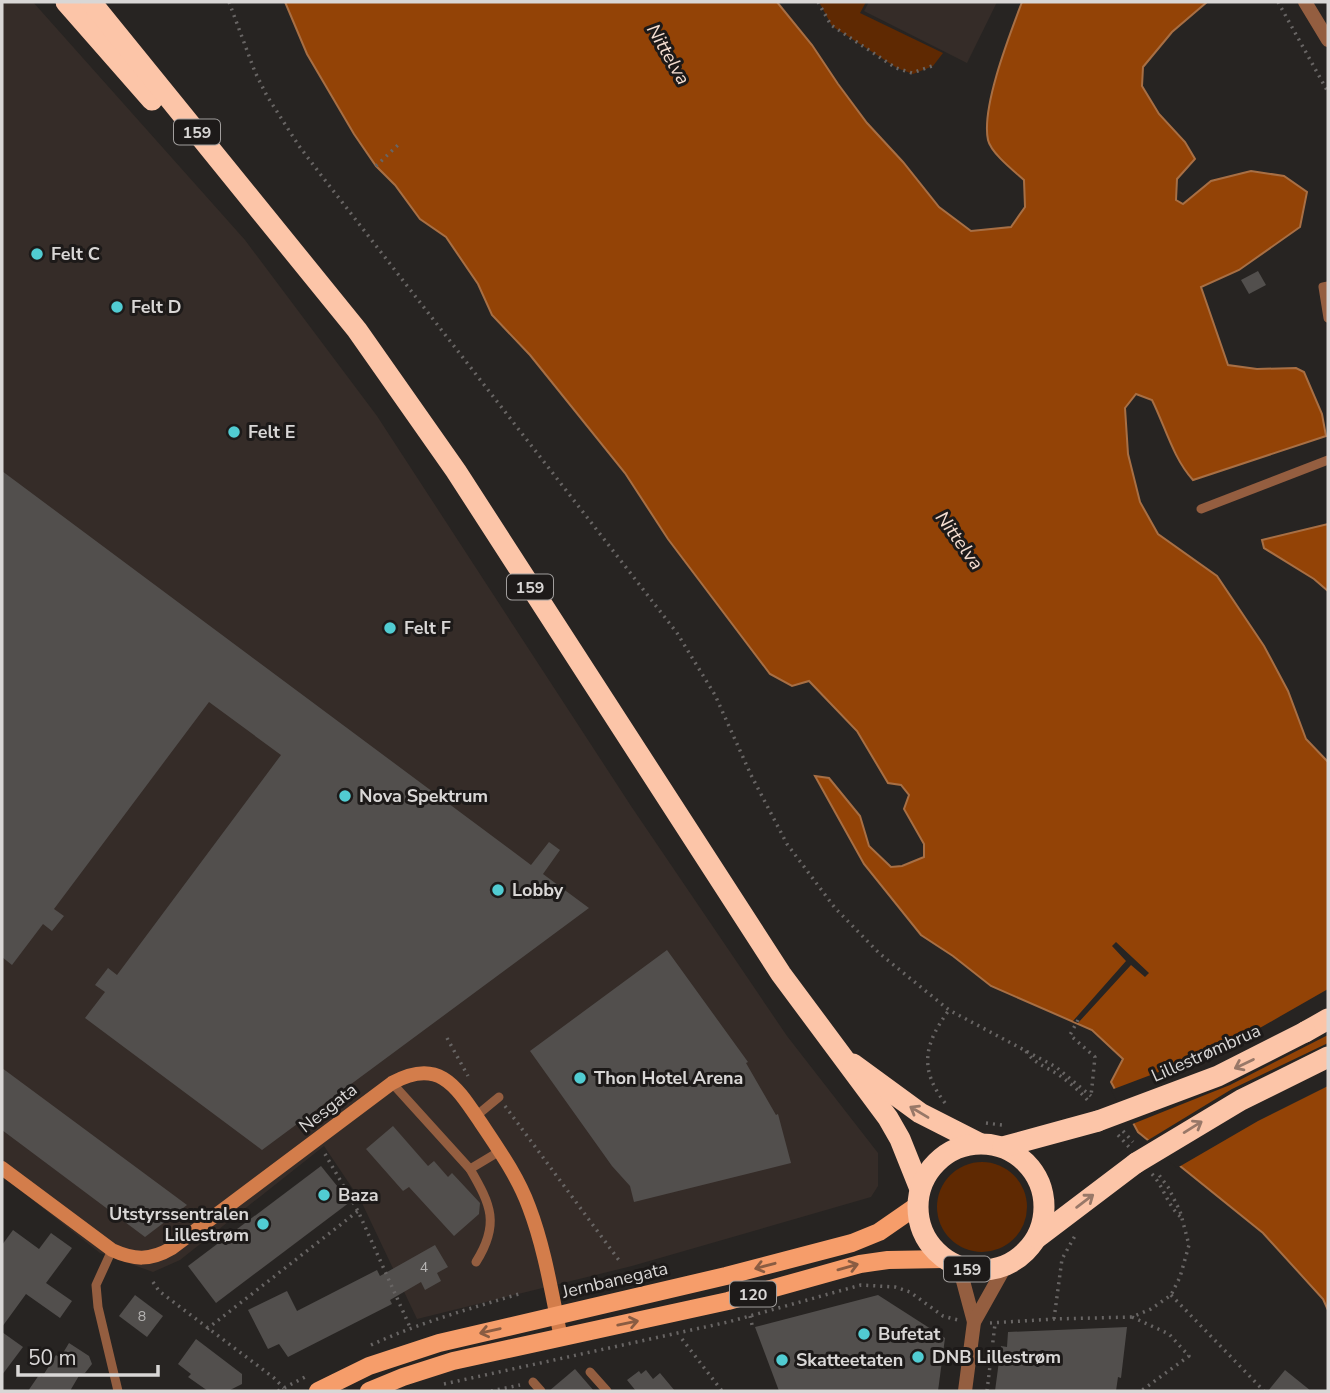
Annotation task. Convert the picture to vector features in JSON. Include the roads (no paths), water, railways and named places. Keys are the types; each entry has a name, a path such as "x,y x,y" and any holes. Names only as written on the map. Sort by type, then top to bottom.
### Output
{"highway":[{"path":"66,2 245,208 303,263"},
{"name":"159","path":"91,2 356,330 456,471 731,899 815,1022 845,1059 900,1139 919,1197 919,1220 933,1249 952,1263 983,1270 1006,1265 1020,1257 1036,1239 1135,1153 1328,1057"},
{"name":"Lillestrømbrua","path":"1003,1147 1108,1123 1219,1076 1328,1018"},
{"name":"159","path":"845,1059 875,1078 898,1099 920,1113 979,1143 1003,1147 1023,1159 1034,1171 1045,1201 1044,1217 1036,1239"},
{"name":"159","path":"919,1197 931,1168 942,1156 956,1148 979,1143"}],"main road":[{"name":"Jernbanegata","path":"318,1391 369,1366 439,1343 726,1276 852,1243 878,1232 919,1197"},
{"name":"120","path":"369,1391 453,1361 728,1301 860,1264 888,1259 952,1263"}],"street":[{"path":"1305,2 1328,40"},
{"name":"Nesgata","path":"2,1168 112,1250 128,1258 149,1258 172,1248 392,1083 409,1074 431,1072 455,1089 476,1116 500,1151 529,1206 561,1338"},
{"path":"952,1263 974,1322"},
{"path":"965,1391 974,1322 1006,1265"}],"lane":[{"path":"1328,286 1323,287 1328,318"},
{"path":"1201,509 1328,460"},
{"path":"392,1083 470,1169 488,1200 491,1213 488,1236 476,1262"},
{"path":"476,1116 499,1097"},
{"path":"470,1169 500,1151"},
{"path":"112,1250 96,1285 98,1307 118,1391"},
{"path":"590,1372 607,1391"},
{"path":"533,1382 541,1391"}],"water":[{"name":"Nittelva","path":"285,2 777,2 812,45 867,123 939,207 971,231 1011,227 1025,207 1024,180 993,150 988,140 987,126 998,71 1022,2 1207,2 1172,32 1143,67 1142,86 1159,114 1185,142 1195,159 1177,179 1176,200 1183,204 1211,181 1251,171 1284,176 1307,192 1300,227 1239,270 1201,287 1228,365 1257,369 1296,368 1304,372 1322,414 1326,436 1193,480 1175,452 1152,400 1136,394 1125,408 1128,454 1140,502 1158,534 1217,576 1264,646 1288,691 1306,739 1328,762 1328,1310 1323,1299 1263,1233 1138,1132 1111,1082 1123,1059 1092,1030 991,986 921,935 864,864 815,776 829,778 860,816 869,846 891,867 902,866 924,857 924,844 904,809 909,795 901,785 888,783 857,731 809,681 792,686 770,674 668,539 625,473 530,355 492,315 478,284 446,237 420,219 395,185 376,166 307,54"},
{"path":"1328,524 1328,591 1314,579 1264,548 1262,540"}],"place":[{"name":"Felt C","path":"37,254"},
{"name":"Felt D","path":"117,307"},
{"name":"Felt E","path":"234,432"},
{"name":"Felt F","path":"390,628"},
{"name":"Nova Spektrum","path":"345,796"},
{"name":"Lobby","path":"498,890"},
{"name":"Thon Hotel Arena","path":"580,1078"},
{"name":"Baza","path":"324,1195"},
{"name":"Utstyrssentralen Lillestrøm","path":"263,1224"},
{"name":"Bufetat","path":"864,1334"},
{"name":"DNB Lillestrøm","path":"918,1357"},
{"name":"Skatteetaten","path":"782,1360"}]}
